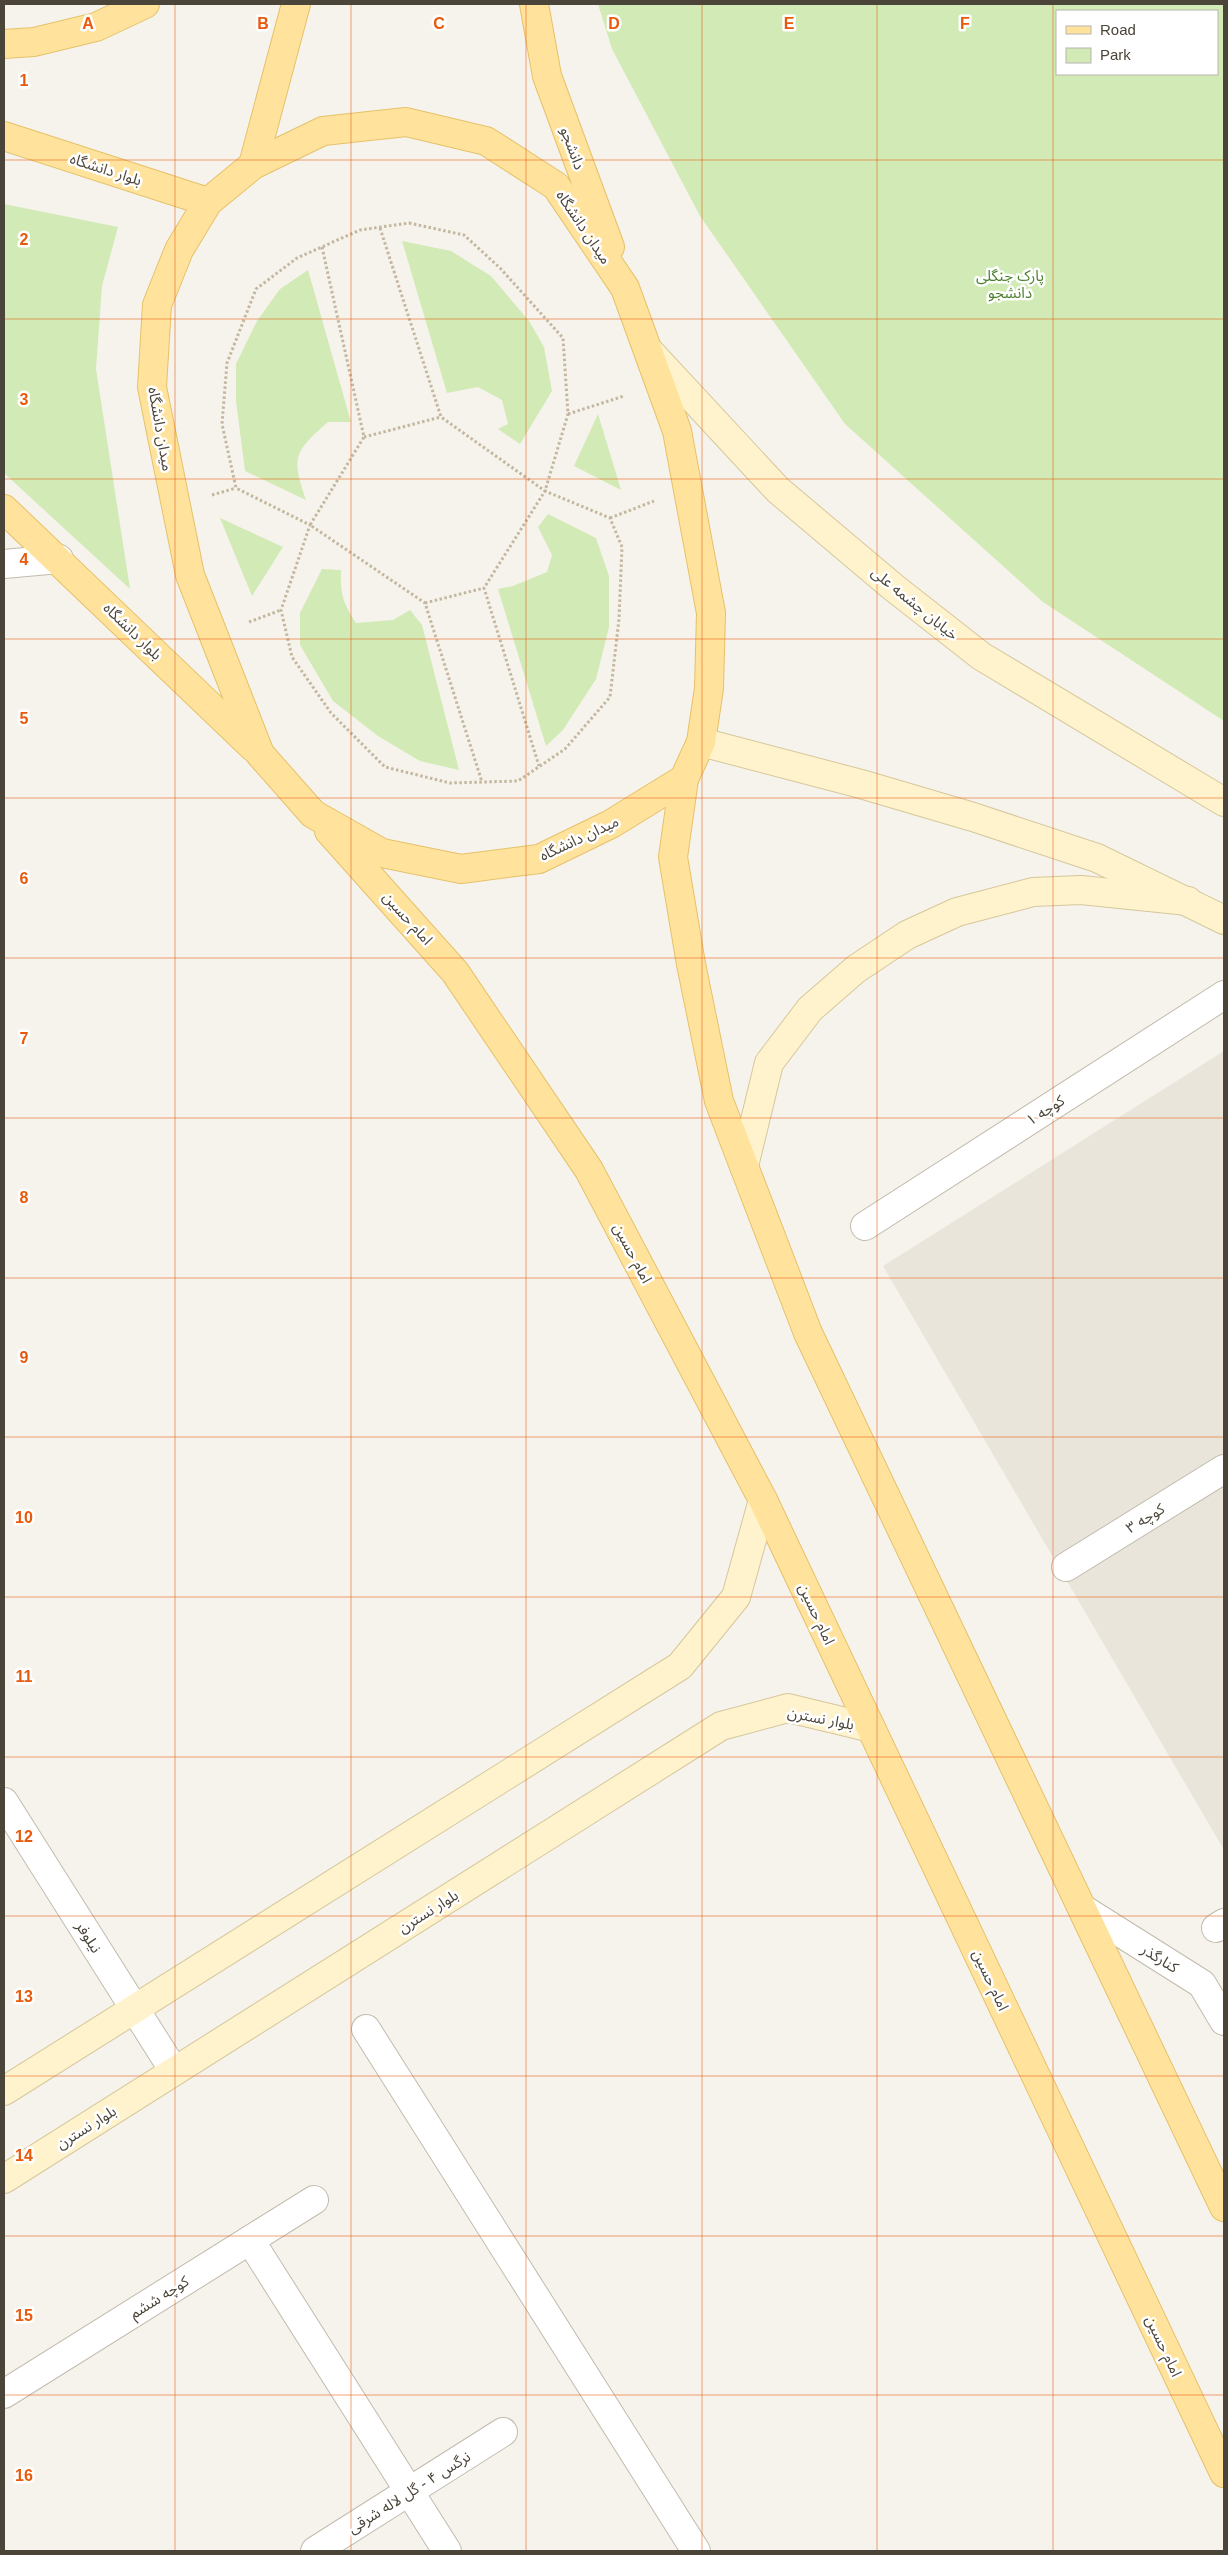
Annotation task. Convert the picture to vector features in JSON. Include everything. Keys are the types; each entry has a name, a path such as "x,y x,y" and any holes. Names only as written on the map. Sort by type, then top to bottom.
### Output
{"main road":[{"path":"4,44 34,42 96,27 145,4"},
{"path":"253,165 296,4"},
{"name":"دانشجو","path":"534,4 547,76 625,288"},
{"name":"میدان دانشگاه","path":"406,122 486,141 556,186 625,288 677,431 689,486 711,613 709,688 701,742 684,779 611,824 539,858 461,869 382,853 314,814 260,754 190,576 152,388 158,305 179,250 208,202 253,165 323,131 406,122"},
{"name":"بلوار دانشگاه","path":"4,136 208,202"},
{"name":"بلوار دانشگاه","path":"4,509 260,754"},
{"path":"684,779 673,857 691,964 719,1101 808,1333 1224,2206"},
{"name":"امام حسین","path":"314,814 455,972 590,1170 763,1500 1224,2473"}],"street":[{"name":"خیابان چشمه علی","path":"648,350 778,490 893,587 981,656 1224,802"},
{"path":"4,564 59,560"},
{"path":"701,742 861,784 982,820 1097,858 1224,920"},
{"path":"744,1166 769,1063 810,1010 856,969 907,936 957,912 1033,892 1082,890 1188,901"},
{"name":"کوچه ۱","path":"866,1226 1224,995"},
{"name":"کوچه ۳","path":"1066,1567 1224,1470"},
{"path":"4,2091 680,1666 736,1597 763,1500"},
{"name":"بلوار نسترن","path":"4,2179 721,1726 788,1708 871,1728"},
{"name":"نیلوفر","path":"4,1802 174,2071"},
{"name":"کنارگذر","path":"1083,1909 1202,1984 1224,2020"},
{"path":"366,2029 696,2551"},
{"name":"کوچه ششم","path":"4,2394 314,2200"},
{"path":"250,2240 447,2551"},
{"name":"نرگس ۴ - گل لاله شرقی","path":"315,2551 503,2432"}],"path":[{"path":"425,603 484,588 545,491 568,414 563,338 500,268 464,235 409,224 360,230 297,258 256,289 227,363 222,424 236,488 310,525 425,603 482,782"},
{"path":"380,228 441,416 545,491 610,518 689,486"},
{"path":"322,247 364,437"},
{"path":"568,414 660,384"},
{"path":"441,416 364,437 310,525 281,610 292,657 330,713 385,767 450,783 518,781 565,749 610,697 620,619 622,547 610,518"},
{"path":"484,588 539,766"}],"shaded area":[{"path":"1224,1051 1224,1850 883,1266"}],"green space":[{"name":"پارک جنگلی دانشجو","path":"598,4 1224,4 1224,721 1043,602 845,424 700,216 612,49"},
{"path":"4,204 118,227 102,286 96,369 130,589 4,473"},
{"path":"402,241 451,251 491,276 529,321 544,347 552,391 520,444 498,429 508,424 502,400 478,387 447,393"},
{"path":"308,270 351,422 328,422 302,449 297,464 306,500 245,471 236,401 236,364 257,321 280,289"},
{"path":"598,414 621,490 574,466"},
{"path":"548,514 596,538 609,576 609,627 596,679 563,730 546,746 498,589 513,586 547,572 552,555 538,527"},
{"path":"220,518 283,547 252,596"},
{"path":"322,569 341,570 343,598 356,623 393,620 410,610 422,625 459,770 420,761 378,736 333,701 300,645 300,613"}]}
